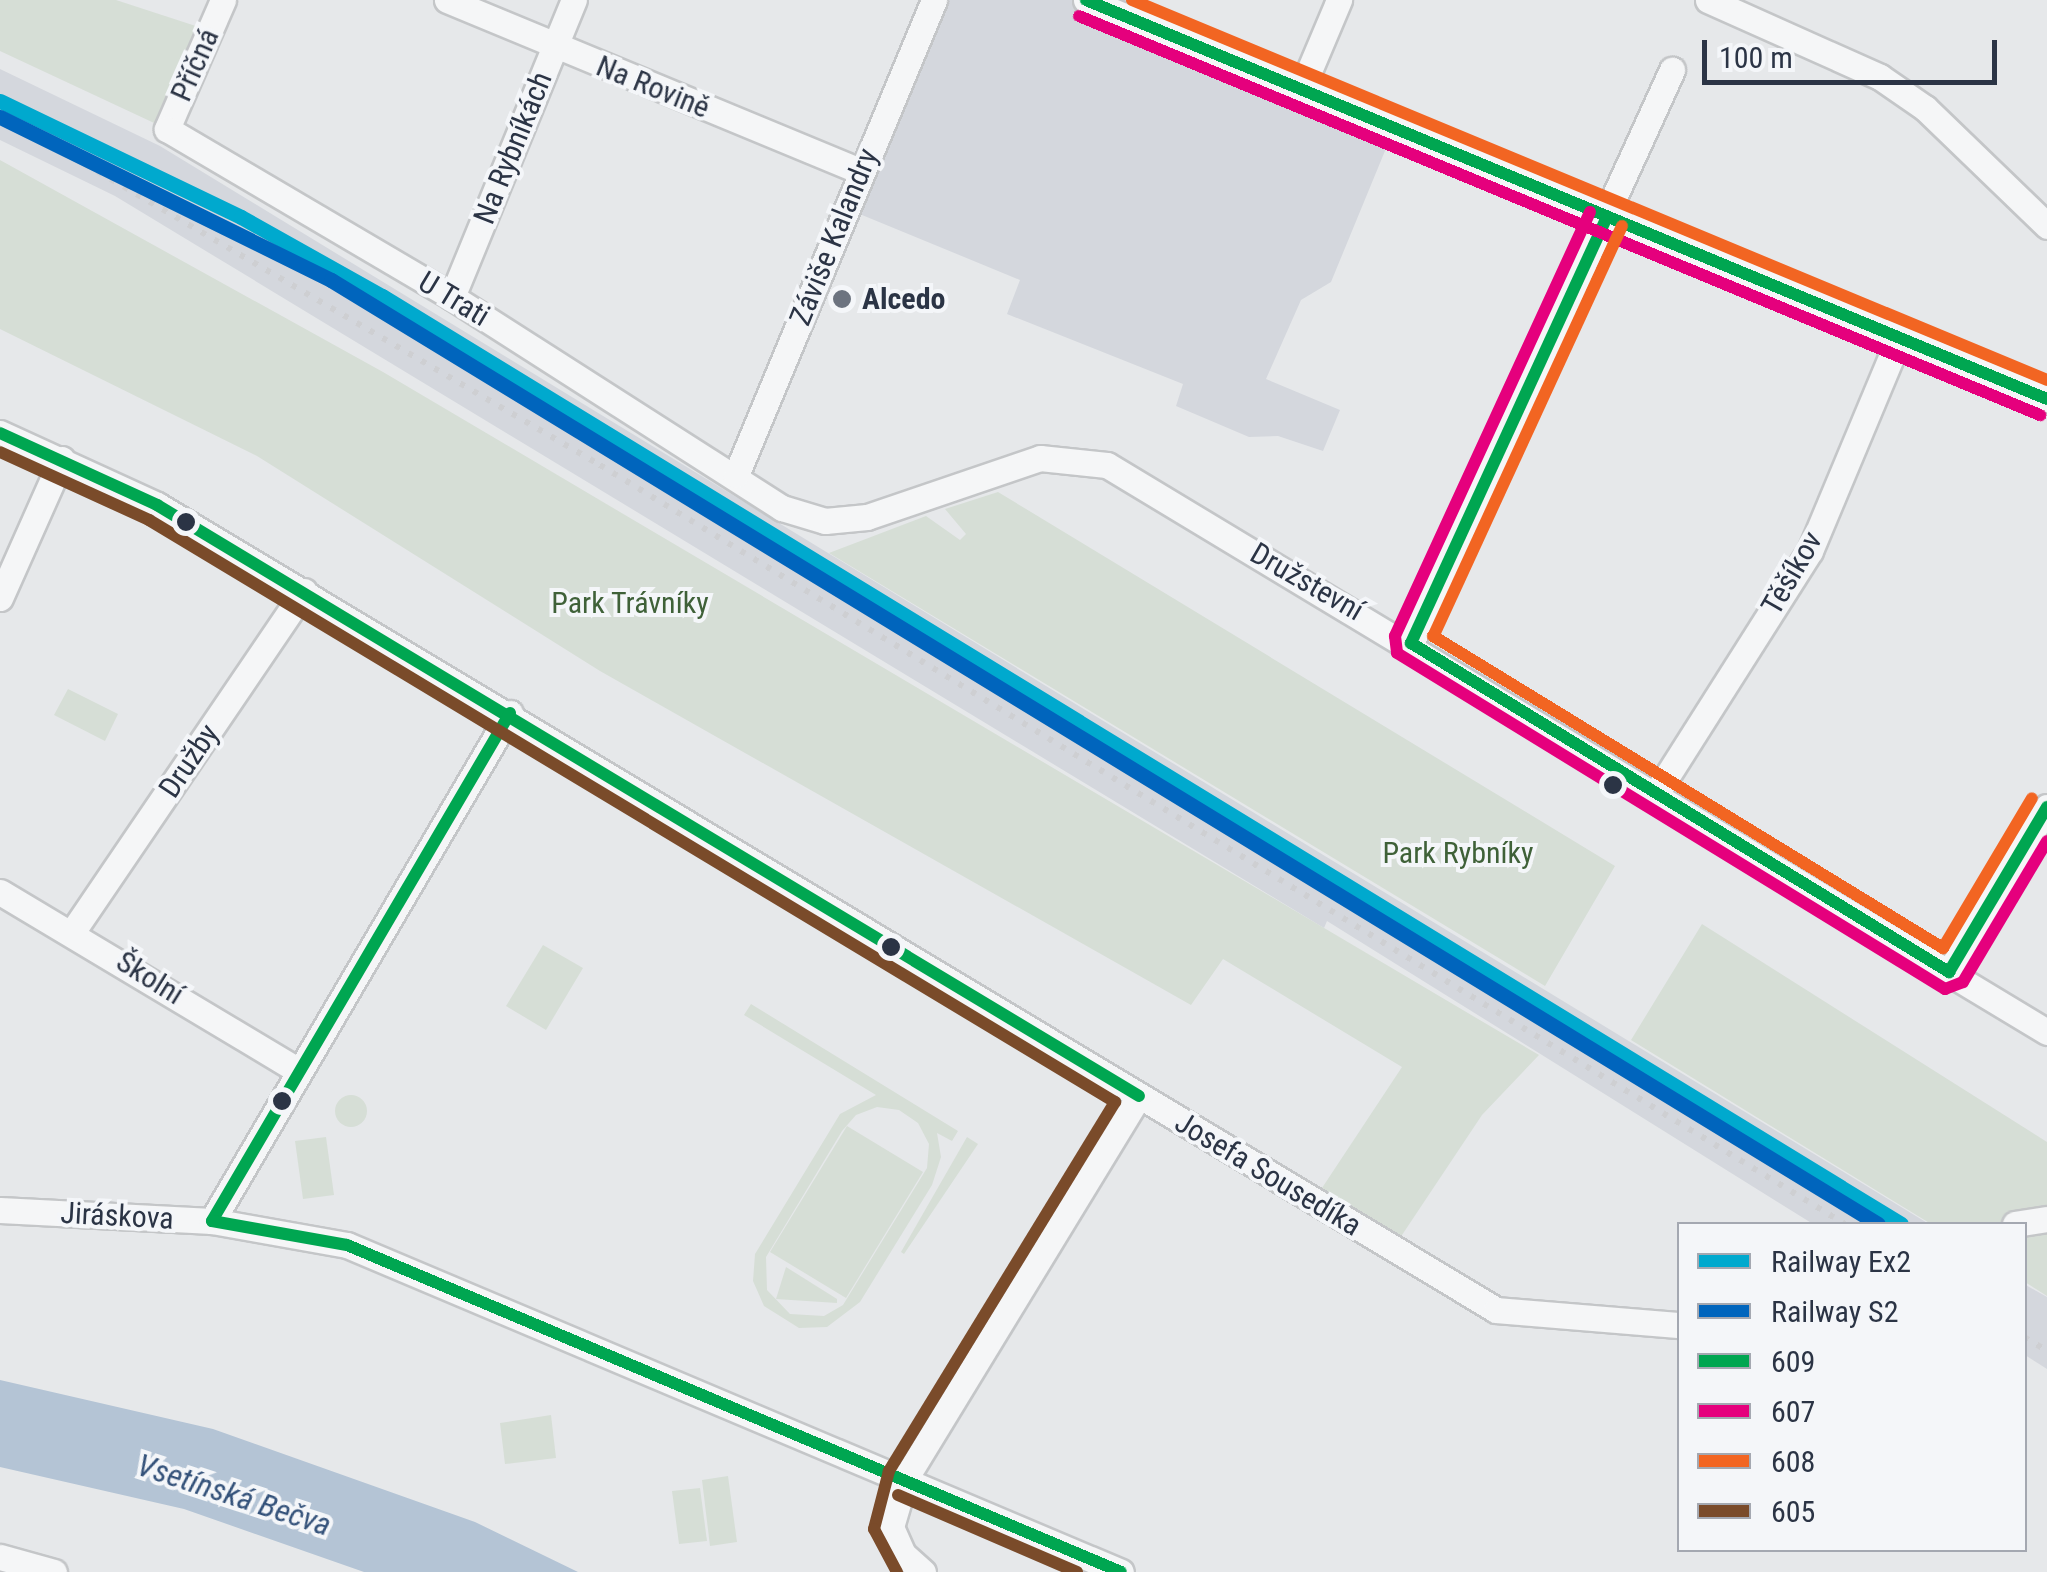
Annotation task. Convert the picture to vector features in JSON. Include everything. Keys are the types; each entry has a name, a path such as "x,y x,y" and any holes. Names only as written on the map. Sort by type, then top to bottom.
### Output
{"street":[{"name":"Příčná","path":"167,129 223,0"},
{"name":"Na Rovině","path":"446,0 860,171"},
{"name":"Na Rybníkách","path":"452,297 574,0"},
{"name":"Záviše Kalandry","path":"736,475 934,0"},
{"path":"1086,0 2047,399"},
{"path":"1301,90 1339,0"},
{"path":"1708,0 1880,77 1925,108 2047,226"},
{"path":"1411,644 1672,70"},
{"name":"U Trati","path":"167,129 452,297 736,475"},
{"name":"Těšíkov","path":"1656,792 1810,551 1899,338"},
{"name":"Josefa Sousedíka","path":"0,433 156,505 510,712 1496,1310 1677,1325"},
{"name":"Družstevní","path":"736,475 782,508 825,522 901,510 1040,458 1106,464 1411,644 2047,1032"},
{"path":"0,598 62,459"},
{"name":"Družby","path":"74,931 304,592"},
{"path":"212,1221 510,712"},
{"path":"1948,972 2047,807"},
{"name":"Školní","path":"0,892 74,931 297,1070"},
{"path":"923,1572 903,1554 891,1527 905,1479 1139,1096"},
{"name":"Jiráskova","path":"0,1210 212,1221 347,1245 1121,1572"},
{"path":"0,1557 54,1572"}],"shaded area":[{"path":"934,0 1082,0 1394,129 1331,282 1301,300 1266,379 1340,410 1323,451 1278,436 1249,437 1176,406 1183,384 1007,314 1020,280 845,208"},
{"path":"0,69 160,146 1926,1222 1810,1222 1327,921 1324,928 115,196 0,140"},
{"path":"2027,1286 2047,1297 2047,1369 2027,1356"}],"green space":[{"path":"0,0 116,0 211,31 167,129 0,51"},
{"name":"Park Trávníky","path":"0,160 383,372 1539,1055 1482,1115 1398,1241 1322,1188 1402,1067 1223,959 1191,1005 600,671 257,456 0,329"},
{"name":"Park Rybníky","path":"998,492 1615,866 1545,986 829,553 926,516 960,540 966,534 945,509"},
{"path":"68,689 118,714 105,741 54,715"},
{"path":"1702,924 2047,1142 2047,1296 2027,1283 2027,1222 1928,1222 1631,1040"},
{"path":"543,945 583,968 546,1030 506,1006"},
{"path":"751,1004 958,1131 952,1141 937,1133 941,1157 932,1185 860,1302 827,1327 799,1328 764,1306 753,1281 755,1254 840,1114 876,1095 744,1015","holes":["877,1107 899,1110 918,1123 929,1144 927,1168 843,1305 824,1316 790,1314 767,1290 766,1257 842,1131 856,1115"]},
{"path":"351,1095 362,1100 367,1111 362,1122 351,1127 340,1122 335,1111 340,1100"},
{"path":"847,1126 923,1172 846,1298 770,1252"},
{"path":"326,1137 334,1195 303,1199 295,1141"},
{"path":"967,1137 978,1144 904,1254 901,1252"},
{"path":"786,1267 837,1299 837,1303 776,1299"},
{"path":"551,1415 556,1458 505,1464 500,1423"},
{"path":"728,1476 737,1542 710,1546 702,1480"},
{"path":"700,1488 707,1541 679,1544 672,1491"}],"water":[{"name":"Vsetínská Bečva","path":"0,1380 213,1429 475,1522 578,1572 364,1572 184,1509 0,1467"}],"railway":[{"path":"20,126 600,465 1842,1222"},
{"path":"2027,1339 2047,1351"}],"rail line":[{"name":"Ex2","path":"0,101 241,217 382,296 1898,1222"},
{"name":"S2","path":"0,117 331,280 1875,1222"}],"transit line":[{"name":"609","path":"1086,0 2047,399"},
{"name":"608","path":"1132,0 2047,380"},
{"name":"607","path":"1079,16 2040,415"},
{"name":"607","path":"1590,212 1395,636 1397,653 1945,989 1963,982 2047,841"},
{"name":"609","path":"1606,219 1411,643 1949,972 2047,807"},
{"name":"608","path":"1622,226 1433,636 1943,948 2032,798"},
{"name":"609","path":"0,433 157,505 1139,1096"},
{"name":"605","path":"0,452 149,520 1115,1102 889,1471 874,1529 897,1572"},
{"name":"609","path":"510,713 212,1221 347,1245 1121,1572"},
{"name":"605","path":"898,1495 1077,1572"}],"place":[{"name":"Alcedo","path":"842,299"}]}
